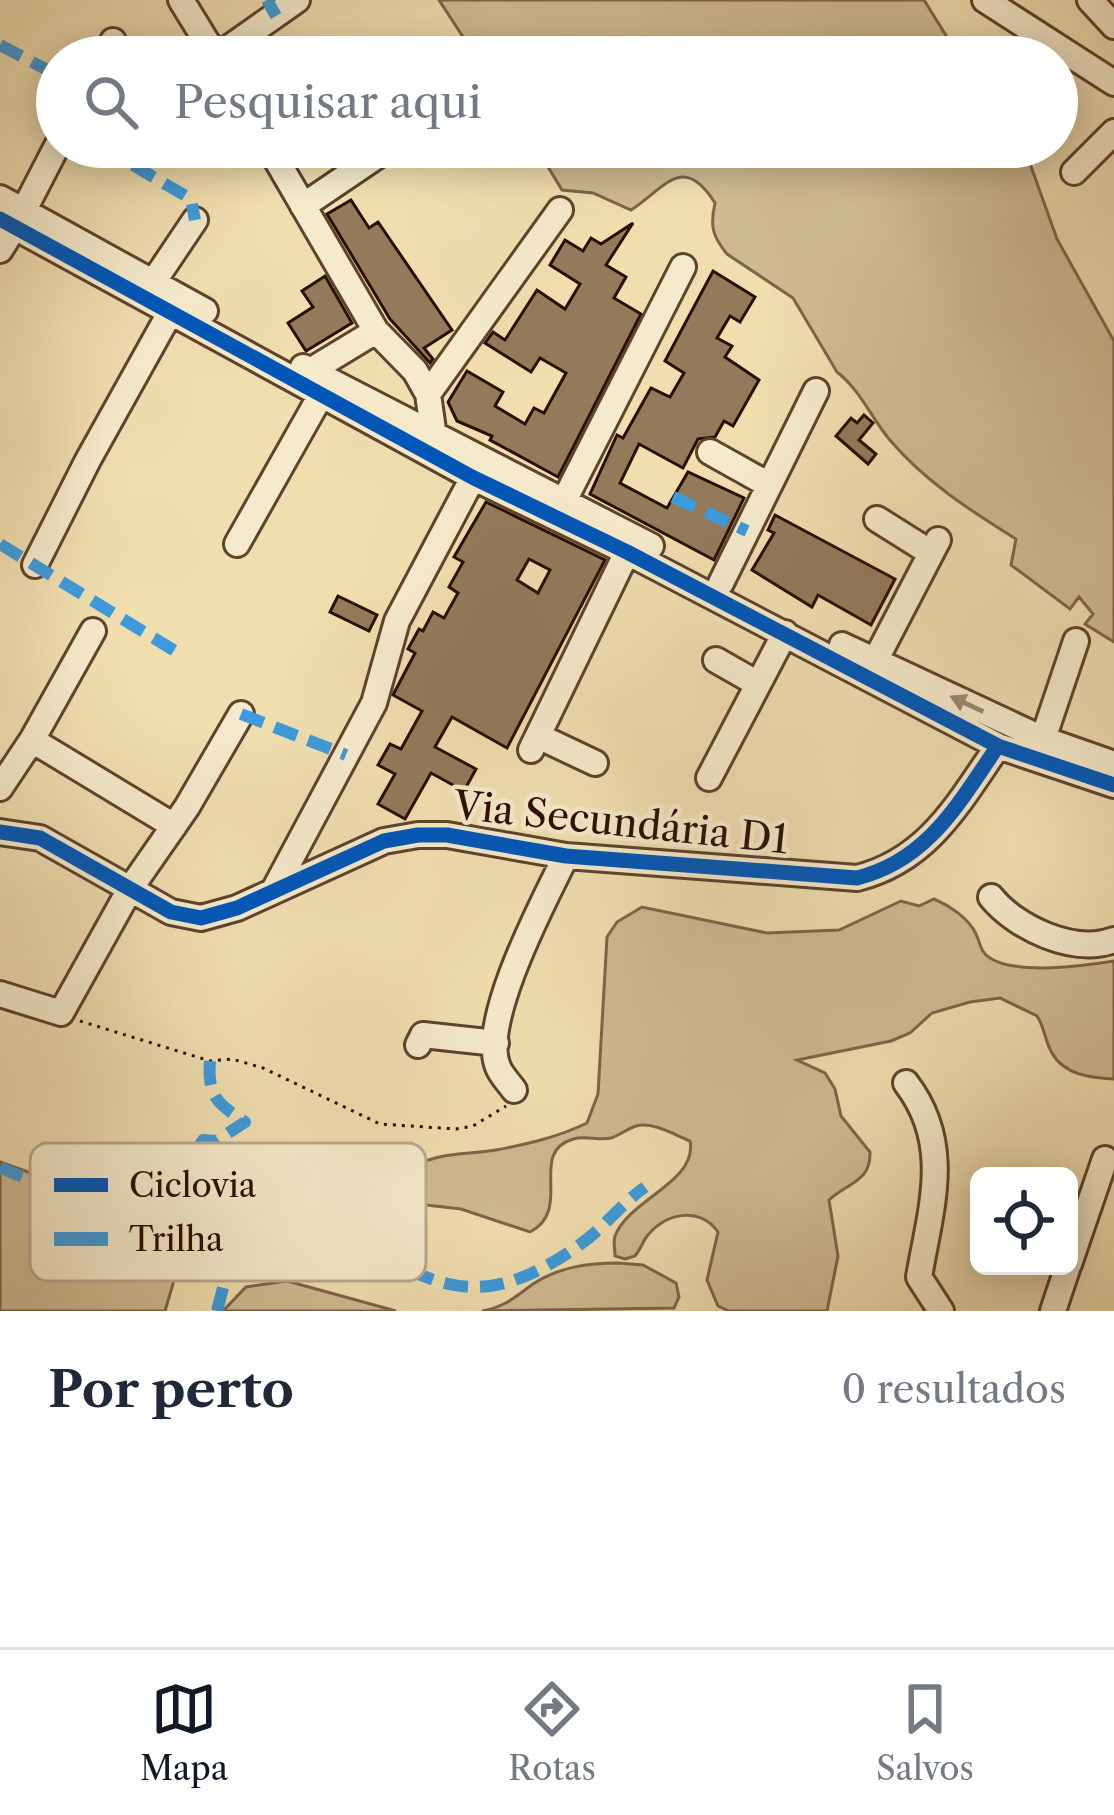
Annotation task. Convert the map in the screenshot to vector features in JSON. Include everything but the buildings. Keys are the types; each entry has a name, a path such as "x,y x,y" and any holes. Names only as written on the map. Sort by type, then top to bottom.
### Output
{"street":[{"path":"182,0 203,36"},
{"path":"246,36 297,0"},
{"path":"985,0 1041,36"},
{"path":"1090,0 1114,26"},
{"path":"1078,60 1114,83"},
{"path":"1074,172 1114,132"},
{"path":"0,250 44,168"},
{"path":"281,168 376,331 415,371 428,394 435,444"},
{"path":"303,206 359,168"},
{"path":"0,198 13,218 171,311 321,395 435,444"},
{"path":"428,394 560,210"},
{"path":"13,218 154,281 627,552 998,746 1114,784"},
{"path":"154,281 195,220"},
{"path":"567,494 683,267"},
{"path":"35,566 171,311"},
{"path":"310,371 376,331"},
{"path":"721,583 816,391"},
{"path":"237,544 321,395"},
{"path":"710,452 769,484"},
{"path":"478,468 567,494 721,583 875,662 1043,739 1114,764"},
{"path":"274,890 374,703 397,621 478,468"},
{"path":"875,662 935,546 877,519"},
{"path":"595,763 534,743 627,552"},
{"path":"0,788 94,631"},
{"path":"709,778 785,633"},
{"path":"1043,739 1076,641"},
{"path":"716,660 758,684"},
{"path":"0,994 62,1012 130,889 242,714"},
{"path":"32,740 174,826"},
{"name":"Via Secundária D1","path":"0,832 40,838 171,912 201,918 237,908 384,842 418,836 447,835 566,856 857,878 878,873 930,841 998,746"},
{"path":"514,1090 496,1065 497,1024 519,954 566,856"},
{"path":"991,897 1006,916 1035,933 1096,945 1114,940"},
{"path":"418,1045 423,1035 496,1042"},
{"path":"905,1083 925,1108 935,1156 937,1179 919,1277 941,1311"},
{"path":"1078,1238 1105,1159"},
{"path":"1053,1311 1066,1275"}],"path":[{"path":"62,1012 210,1061 232,1059 263,1068 380,1124 473,1126 502,1111 515,1097 514,1090"}],"shaded area":[{"path":"439,0 924,0 946,36 462,36"},
{"path":"549,168 1032,168 1057,239 1114,341 1114,642 1085,624 1093,614 1079,597 1070,609 1011,565 1016,539 949,494 903,454 837,372 793,298 722,248 714,230 715,203 704,188 693,179 674,179 631,210 593,193 562,190"},
{"path":"934,899 951,908 972,928 984,953 1002,963 1050,968 1114,961 1114,1079 1071,1071 1050,1049 1037,1016 1000,998 932,1013 910,1033 891,1041 797,1060 825,1073 835,1089 841,1116 870,1152 862,1176 829,1200 838,1256 827,1311 729,1311 718,1306 707,1280 718,1232 691,1215 661,1223 635,1256 615,1256 614,1238 623,1223 684,1168 690,1155 690,1141 656,1127 636,1126 611,1138 578,1138 560,1146 553,1156 549,1210 530,1232 461,1209 426,1205 426,1160 531,1143 587,1123 598,1094 607,937 617,922 642,907 767,933 839,930 901,901 919,906"},
{"path":"0,1162 30,1173 30,1281 174,1281 165,1311 0,1311"},
{"path":"618,1263 643,1265 676,1283 679,1297 674,1308 482,1311 553,1274"},
{"path":"287,1281 396,1311 223,1311 246,1287"}],"marked path":[{"path":"267,0 276,16"},
{"path":"0,45 36,64"},
{"path":"138,168 191,199 195,220"},
{"path":"673,497 747,531"},
{"path":"0,544 175,651"},
{"path":"241,714 346,755"},
{"path":"201,1143 216,1141 245,1122 217,1099 210,1061"},
{"path":"0,1167 30,1180"},
{"path":"426,1277 462,1286 512,1281 569,1253 645,1187"},
{"path":"217,1311 226,1281"}],"cycle path":[{"path":"0,219 472,477 627,552 998,746 1114,785"},
{"path":"0,832 40,838 171,912 201,918 237,908 384,841 418,835 447,835 566,856 857,878 904,858 923,843 955,808 998,746"}]}
